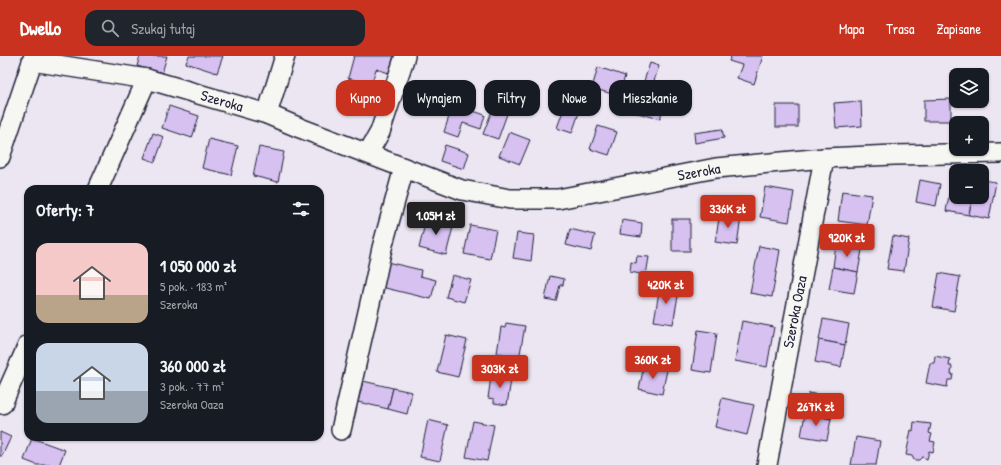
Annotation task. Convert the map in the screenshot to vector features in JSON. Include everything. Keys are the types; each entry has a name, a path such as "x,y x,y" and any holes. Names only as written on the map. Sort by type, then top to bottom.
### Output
{"street":[{"path":"267,114 285,56"},
{"path":"368,153 380,132 404,56"},
{"path":"0,157 33,59"},
{"name":"Szeroka","path":"33,59 147,79 267,114 462,190 510,199 558,199 716,168 824,158 894,155 1001,154"},
{"path":"100,185 147,79"},
{"name":"Szeroka Oaza","path":"767,465 824,158"},
{"path":"341,430 382,248 404,168"},
{"path":"2,404 24,354"}],"building":[{"path":"140,56 167,56 162,73 137,66"},
{"path":"189,56 223,56 217,73 186,63"},
{"path":"354,56 394,56 389,73 376,69 373,80 355,80 348,78"},
{"path":"731,56 763,56 754,84 737,78 742,65 729,61"},
{"path":"650,63 659,66 654,80 644,80"},
{"path":"598,67 625,76 624,80 609,80 609,93 601,91 601,80 594,80"},
{"path":"949,99 951,116 949,116 949,121 924,121 924,100"},
{"path":"861,101 862,126 836,128 834,103"},
{"path":"776,105 798,105 798,127 776,127"},
{"path":"169,106 199,116 192,138 162,128"},
{"path":"476,112 485,116 481,129 463,123 458,137 444,132 449,116 476,116"},
{"path":"490,116 506,116 498,139 483,134"},
{"path":"561,116 578,116 572,133 557,128"},
{"path":"649,116 661,116 660,119"},
{"path":"598,126 617,132 609,155 590,149"},
{"path":"722,129 724,138 695,143 694,133"},
{"path":"509,132 530,140 520,164 499,156"},
{"path":"153,133 164,137 155,162 144,158"},
{"path":"209,139 238,146 231,175 202,168"},
{"path":"445,145 469,153 464,169 440,161"},
{"path":"259,147 284,152 278,182 253,176"},
{"path":"920,180 940,184 936,206 916,202"},
{"path":"989,181 996,182 989,219 969,215 971,204 989,204"},
{"path":"765,187 794,192 789,222 760,217"},
{"path":"842,191 872,195 867,225 838,221"},
{"path":"949,196 949,204 971,204 969,215 946,211"},
{"path":"720,213 741,217 737,245 715,242"},
{"path":"427,216 454,223 446,255 419,248"},
{"path":"672,219 690,219 690,251 672,251"},
{"path":"622,220 642,223 641,237 620,234"},
{"path":"470,225 496,230 490,259 464,254"},
{"path":"570,229 595,235 591,251 566,245"},
{"path":"517,233 534,235 531,261 513,258"},
{"path":"893,236 909,239 904,271 887,269"},
{"path":"836,245 862,250 858,272 833,267"},
{"path":"759,246 780,250 772,297 750,293"},
{"path":"637,256 649,257 646,275 630,272 631,262 636,263"},
{"path":"387,262 421,270 420,276 436,280 431,299 381,287"},
{"path":"833,267 858,272 854,293 829,289"},
{"path":"939,273 960,277 954,311 933,307"},
{"path":"452,275 471,280 464,302 446,297"},
{"path":"550,276 564,279 563,285 560,285 556,301 545,299"},
{"path":"660,286 679,290 673,324 654,321"},
{"path":"823,319 849,324 845,345 819,340"},
{"path":"742,321 774,327 767,367 735,361"},
{"path":"506,323 525,326 519,359 502,356 503,354 497,353 501,327 505,328"},
{"path":"698,330 717,333 711,373 692,370"},
{"path":"446,335 467,340 458,377 437,372"},
{"path":"819,340 845,345 841,367 815,362"},
{"path":"935,356 950,359 949,366 952,366 951,374 953,374 952,380 948,380 947,387 926,383 930,363 934,363"},
{"path":"644,366 667,370 662,394 639,389"},
{"path":"502,372 512,374 507,405 494,403 494,399 488,398 491,377 501,378"},
{"path":"363,381 393,388 388,409 358,402"},
{"path":"393,388 412,392 407,414 388,409"},
{"path":"809,393 835,398 831,419 805,414"},
{"path":"722,398 754,405 747,435 715,427"},
{"path":"805,414 831,419 827,440 801,436"},
{"path":"428,420 448,425 440,461 420,457"},
{"path":"473,421 494,425 487,461 466,457"},
{"path":"914,422 931,424 929,433 932,434 930,441 935,442 933,452 929,451 927,459 922,457 919,460 914,460 912,456 906,455"},
{"path":"0,432 11,437 2,456 0,456"},
{"path":"856,437 880,441 876,465 851,465"},
{"path":"31,441 40,441 65,450 59,465 37,465 24,460"}]}
